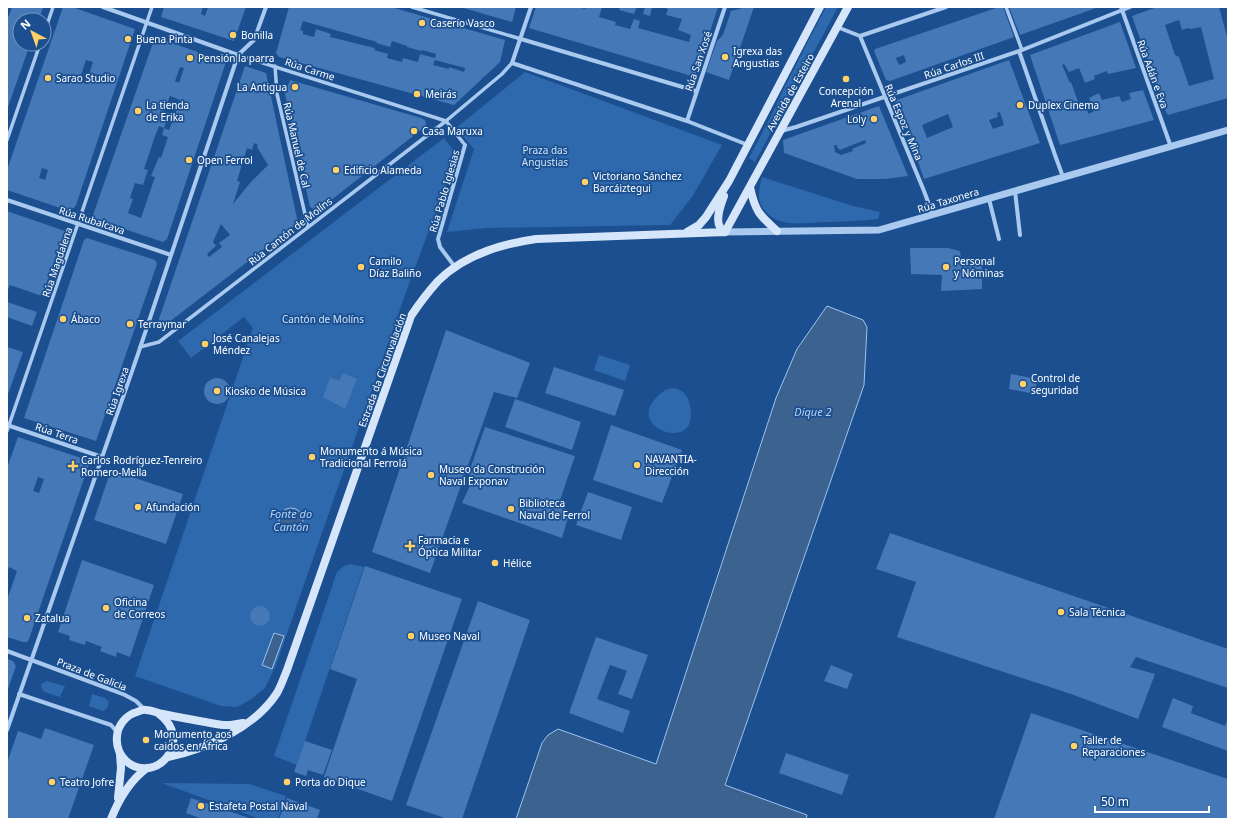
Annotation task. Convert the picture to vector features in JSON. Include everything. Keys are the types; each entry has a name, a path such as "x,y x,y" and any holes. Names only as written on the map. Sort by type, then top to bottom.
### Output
{"main road":[{"name":"Avenida de Esteiro","path":"729,181 820,7"},
{"name":"Avenida de Esteiro","path":"725,232 848,7"},
{"path":"725,232 720,227 719,216 722,201 729,181"},
{"path":"686,233 699,225 706,217 729,181"},
{"path":"750,187 754,204 762,218 777,231"},
{"name":"Estrada da Circunvalación","path":"168,757 205,746 222,738 249,721 268,704 277,692 287,670 411,316 438,281 455,267 473,256 519,241 536,239 725,232"},
{"path":"116,807 119,789 120,754 116,742 117,732 127,717 144,709 158,713 231,725 249,721"},
{"path":"111,819 123,792 147,768 162,762 168,757 172,749 174,741 170,724 158,713"},
{"path":"120,754 124,759 135,766 147,768"}],"street":[{"name":"Rúa Carme","path":"103,7 238,55 446,121"},
{"name":"Rúa Magdalena","path":"7,431 152,7"},
{"path":"238,55 254,40 266,7"},
{"path":"412,7 696,91"},
{"path":"446,121 502,74 512,63 531,7"},
{"name":"Rúa San Xosé","path":"686,120 725,7"},
{"path":"837,27 860,36 946,7"},
{"path":"1006,7 1054,155 1064,178"},
{"name":"Rúa Carlos III","path":"780,132 1020,51 1121,8 1130,7"},
{"name":"Rúa Adán e Eva","path":"1121,8 1171,146"},
{"name":"Rúa Espoz y Mina","path":"860,36 933,215"},
{"path":"7,140 37,52"},
{"name":"Rúa Igrexa","path":"7,730 140,347 238,55"},
{"path":"512,63 686,120 748,145"},
{"name":"Rúa Manuel de Cal","path":"275,66 277,94 308,227"},
{"name":"Rúa Pablo Iglesias","path":"446,121 465,145 438,238 440,247 455,267"},
{"name":"Rúa Cantón de Molíns","path":"140,347 159,342 446,121"},
{"name":"Rúa Taxonera","path":"725,232 880,230 1228,130"},
{"path":"1015,191 1020,235"},
{"path":"989,198 999,239"},
{"name":"Rúa Rubalcava","path":"7,200 171,255"},
{"name":"Rúa Terra","path":"8,425 102,457"},
{"name":"Praza de Galicia","path":"7,651 123,694 136,701 144,709"},
{"path":"20,694 106,723 111,725 117,732"}],"green space":[{"path":"826,7 838,7 755,162 749,158"},
{"name":"Praza das Angustias","path":"525,72 722,145 692,197 670,225 486,228 447,232 474,149 456,128"},
{"name":"Cantón de Molíns","path":"444,138 457,155 406,292 276,665 265,688 250,700 237,707 221,706 135,676 253,328 244,317 191,358 178,341"},
{"path":"762,177 853,206 880,212 878,219 800,223 777,220 765,211 760,203 759,190"},
{"path":"599,355 630,365 625,381 594,370"},
{"path":"673,388 682,391 685,394 689,402 691,416 688,426 681,432 672,433 663,431 655,426 650,418 649,409 659,395 665,390"},
{"path":"351,564 364,567 297,765 274,756 337,572 344,566"},
{"path":"47,681 65,686 60,697 44,692 41,684"},
{"path":"92,694 105,698 109,702 108,707 103,711 89,706"},
{"path":"162,783 249,784 286,796 278,819 260,819"}],"water":[{"name":"Dique 2","path":"827,306 863,320 867,327 864,385 725,785 807,815 806,819 516,819 542,743 548,735 558,729 656,764 776,398 797,349"},
{"name":"Fonte do Cantón","path":"291,508 300,511 303,520 300,529 291,532 282,529 279,520 282,511"},
{"path":"274,633 284,636 272,669 262,665"}],"building":[{"path":"12,7 43,7 41,12 12,12 12,52 27,52 7,110 7,15 9,16"},
{"path":"63,7 72,7 135,29 74,208 66,210 7,190 7,170 48,52 52,52 52,39","holes":["86,60 93,62 86,84 79,81","42,168 48,170 45,180 39,178"]},
{"path":"164,7 203,7 201,14 205,16 208,7 246,7 234,41 161,17"},
{"path":"289,7 391,7 505,40 500,62 454,105 279,57 276,53","holes":["303,21 390,47 392,41 407,47 436,54 435,58 420,54 418,62 403,58 402,62 387,58 388,54 374,50 375,48 330,37 331,34 316,29 314,37 303,34 303,31 300,30","435,60 465,68 464,72 449,67 449,69 433,65"]},
{"path":"460,7 516,7 512,22"},
{"path":"536,7 578,7 585,9 586,7 602,7 599,17 616,22 615,25 630,29 634,19 640,21 638,28 689,42 691,35 678,30 682,19 666,15 668,9 662,7 718,7 695,77 529,28"},
{"path":"620,7 637,7 634,14 619,10"},
{"path":"645,7 652,7 650,16 643,14"},
{"name":"Igrexa das Angustias","path":"754,7 729,80 706,72 717,41 723,35 731,11"},
{"path":"999,7 1003,7 1014,37 890,81 886,80 874,51 875,49","holes":["904,55 906,62 899,65 896,58"]},
{"path":"1009,7 1099,7 1020,35"},
{"path":"1157,7 1219,7 1228,40 1228,98 1168,115 1132,16","holes":["1179,20 1182,30 1201,27 1214,79 1189,86 1179,57 1175,55 1165,25"]},
{"path":"1120,22 1136,68 1108,74 1107,71 1094,76 1095,79 1085,83 1079,68 1069,72 1064,64 1062,65 1070,83 1071,82 1081,110 1086,108 1089,114 1094,111 1089,98 1099,93 1102,100 1119,96 1122,102 1131,99 1129,93 1143,90 1154,120 1060,145 1030,55"},
{"path":"155,37 226,62 167,239 163,242 92,218","holes":["180,67 184,68 179,83 175,81","170,96 180,100 169,130 164,128 169,113 164,111","159,126 164,128 162,135 168,137 161,158 159,157 151,176 155,177 141,218 128,213 133,199 130,198 135,183 143,185 148,170 144,169"]},
{"path":"1009,60 1040,143 924,179 907,130 894,101","holes":["1000,112 1004,125 993,129 989,120 998,117 997,113","948,114 953,127 927,138 922,125"]},
{"path":"245,66 266,73 298,223 160,329 157,325","holes":["254,143 258,145 257,147 268,165 250,183 233,204 240,182 237,181 247,148 252,150","221,224 230,235 219,243 222,247 209,257 207,254 216,246 213,242"]},
{"path":"290,80 421,118 425,120 426,126 317,211 310,207 285,94"},
{"path":"879,106 908,176 885,179 857,179 784,153 783,140","holes":["865,140 866,143 852,149 853,151 841,155 835,152 834,145 837,145 840,150"]},
{"path":"7,211 65,231 42,296 10,285 7,292"},
{"path":"87,238 155,260 157,264 96,441 24,418 84,240"},
{"name":"Personal y Nóminas","path":"910,248 948,248 960,251 961,259 982,259 982,289 941,291 942,275 911,274"},
{"path":"7,302 37,312 32,326 7,317"},
{"name":"Museo da Construción Naval Exponav","path":"446,330 530,363 517,398 494,392 430,573 372,552"},
{"path":"7,347 23,352 7,397"},
{"path":"554,367 624,390 615,416 545,393"},
{"path":"343,373 357,379 345,409 323,397 330,377 339,381"},
{"name":"Control de seguridad","path":"1011,374 1037,379 1035,394 1009,389"},
{"name":"Kiosko de Música","path":"217,378 226,382 230,391 226,400 217,404 208,400 204,391 208,382"},
{"path":"515,399 581,422 572,450 505,427"},
{"name":"NAVANTIA- Dirección","path":"611,425 682,450 662,503 593,480"},
{"path":"485,427 575,456 558,506 570,511 562,538 462,503 473,479 468,475"},
{"path":"18,437 90,461 27,642 7,637 7,600 17,571 9,567 7,571 7,468","holes":["38,477 44,479 39,493 33,491"]},
{"name":"Afundación","path":"111,470 183,494 166,544 94,520"},
{"path":"588,492 632,507 621,540 576,525"},
{"path":"890,533 1228,649 1228,688 1136,657 1130,667 1155,674 1138,719 1071,694 897,637 916,582 876,569"},
{"name":"Oficina de Correos","path":"82,560 154,585 130,657 117,652 116,657 100,651 102,647 86,641 85,645 69,640 70,636 58,632"},
{"path":"365,566 462,599 392,801 324,777 357,679 330,669"},
{"path":"478,601 530,620 462,819 448,819 406,805"},
{"path":"260,606 267,609 270,616 267,623 260,626 253,623 250,616 253,609"},
{"path":"596,637 648,655 632,699 618,694 627,671 610,665 597,699 630,711 623,733 569,713"},
{"path":"7,659 13,661 16,666 7,692"},
{"path":"831,665 853,674 847,689 824,681"},
{"path":"1173,698 1193,706 1191,713 1225,726 1228,717 1228,751 1162,727"},
{"name":"Taller de Reparaciones","path":"1031,713 1228,779 1228,819 994,819"},
{"name":"Teatro Jofre","path":"45,728 94,745 68,819 7,819 7,763 18,731 41,739"},
{"path":"305,741 332,750 323,775 308,770 306,776 294,772"},
{"path":"786,753 849,775 842,795 779,773"},
{"name":"Estafeta Postal Naval","path":"191,798 252,819 202,819 186,813"},
{"path":"287,798 320,810 317,819 279,819"}],"place":[{"name":"Caserío Vasco","path":"422,23"},
{"name":"Bonilla","path":"233,35"},
{"name":"Buena Pinta","path":"128,39"},
{"name":"Igrexa das Angustias","path":"725,57"},
{"name":"Pensión la parra","path":"190,58"},
{"name":"Sarao Studio","path":"48,78"},
{"name":"Concepción Arenal","path":"846,79"},
{"name":"La Antigua","path":"295,87"},
{"name":"Meirás","path":"417,94"},
{"name":"Duplex Cinema","path":"1020,105"},
{"name":"La tienda de Erika","path":"138,111"},
{"name":"Loly","path":"874,119"},
{"name":"Casa Maruxa","path":"414,131"},
{"name":"Open Ferrol","path":"189,160"},
{"name":"Edificio Alameda","path":"336,170"},
{"name":"Victoriano Sánchez Barcáiztegui","path":"585,182"},
{"name":"Camilo Díaz Baliño","path":"361,267"},
{"name":"Personal y Nóminas","path":"946,267"},
{"name":"Ábaco","path":"63,319"},
{"name":"Terraymar","path":"130,324"},
{"name":"José Canalejas Méndez","path":"205,344"},
{"name":"Control de seguridad","path":"1023,384"},
{"name":"Kiosko de Música","path":"217,391"},
{"name":"Monumento á Música Tradicional Ferrolá","path":"312,457"},
{"name":"NAVANTIA- Dirección","path":"637,465"},
{"name":"Carlos Rodríguez-Tenreiro Romero-Mella","path":"73,466"},
{"name":"Museo da Construción Naval Exponav","path":"431,475"},
{"name":"Afundación","path":"138,507"},
{"name":"Biblioteca Naval de Ferrol","path":"511,509"},
{"name":"Farmacia e Óptica Militar","path":"410,546"},
{"name":"Hélice","path":"495,563"},
{"name":"Oficina de Correos","path":"106,608"},
{"name":"Sala Técnica","path":"1061,612"},
{"name":"Zatalua","path":"27,618"},
{"name":"Museo Naval","path":"411,636"},
{"name":"Monumento aos caidos en África","path":"146,740"},
{"name":"Taller de Reparaciones","path":"1074,746"},
{"name":"Teatro Jofre","path":"52,782"},
{"name":"Porta do Dique","path":"287,782"},
{"name":"Estafeta Postal Naval","path":"201,806"}]}
